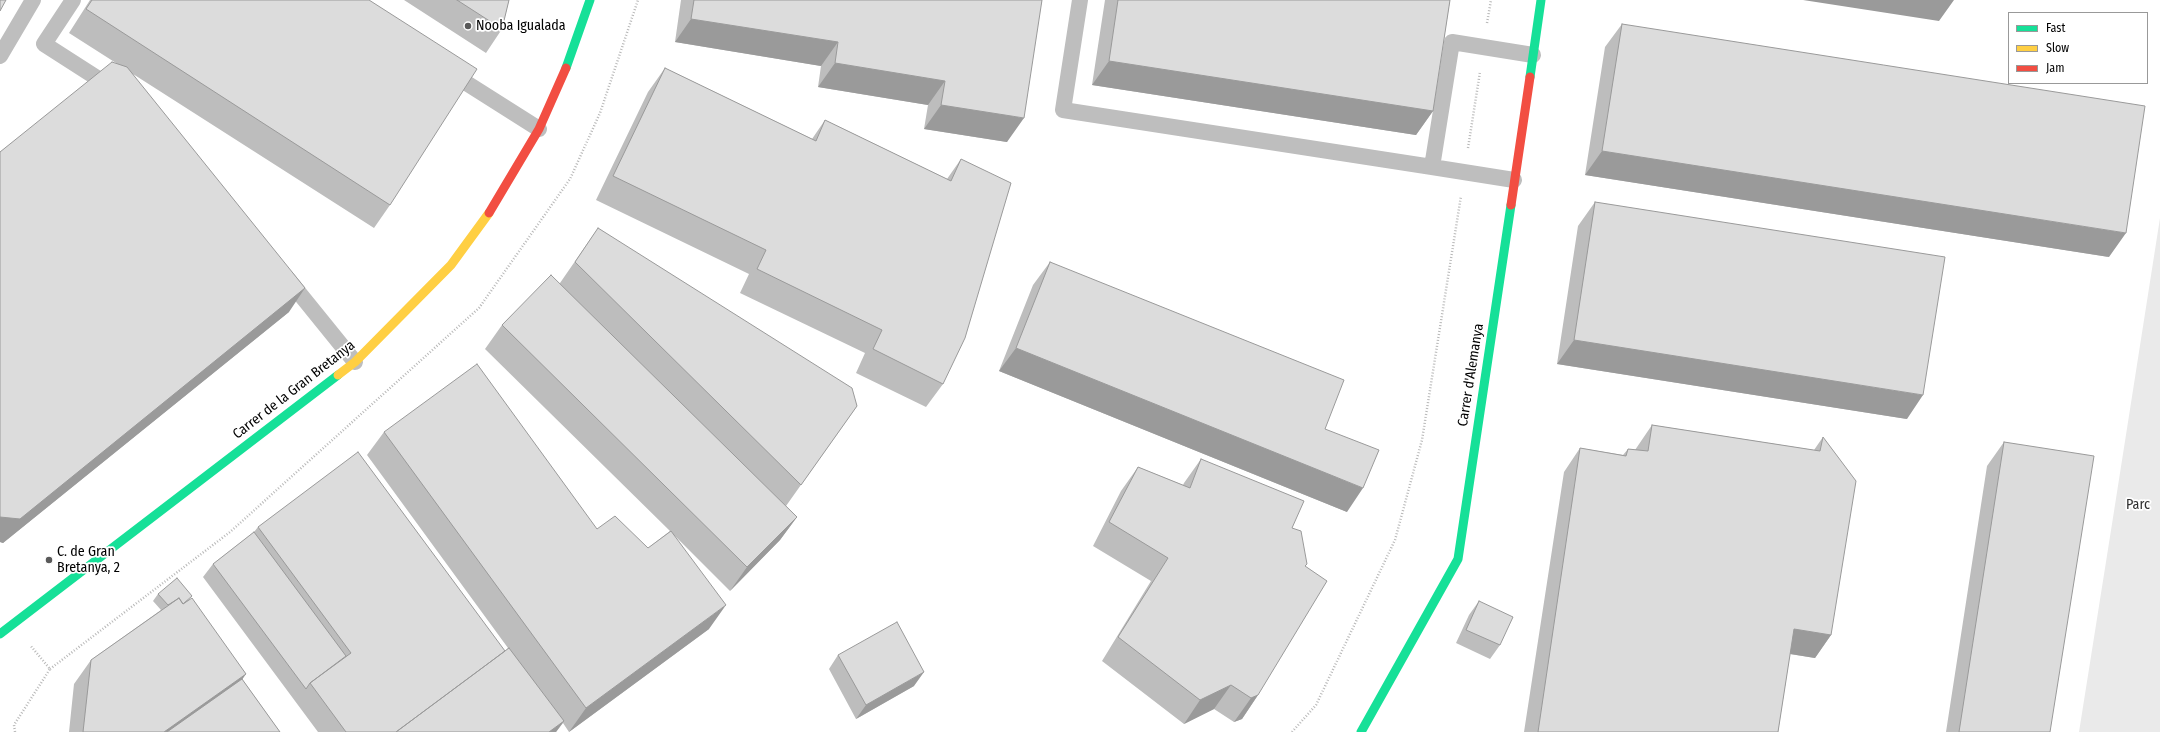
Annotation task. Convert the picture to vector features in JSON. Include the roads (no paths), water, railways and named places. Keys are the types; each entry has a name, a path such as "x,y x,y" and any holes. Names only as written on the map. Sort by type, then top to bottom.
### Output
{"street":[{"name":"Carrer de la Gran Bretanya","path":"0,634 13,626 355,362 451,265 498,201 539,129 570,59 590,0"},
{"name":"Carrer d'Alemanya","path":"1361,732 1458,559 1541,0"}],"lane":[{"path":"0,56 33,0"},
{"path":"73,0 44,44 121,94"},
{"path":"1080,0 1063,110 1432,166 1514,180"},
{"path":"1432,166 1452,42 1533,55"},
{"path":"433,62 539,129"},
{"path":"279,269 355,362"}],"place":[{"name":"Nooba Igualada","path":"468,26"},
{"name":"C. de Gran Bretanya, 2","path":"49,560"}],"park label":[{"name":"Parc","path":"2138,505"}]}
